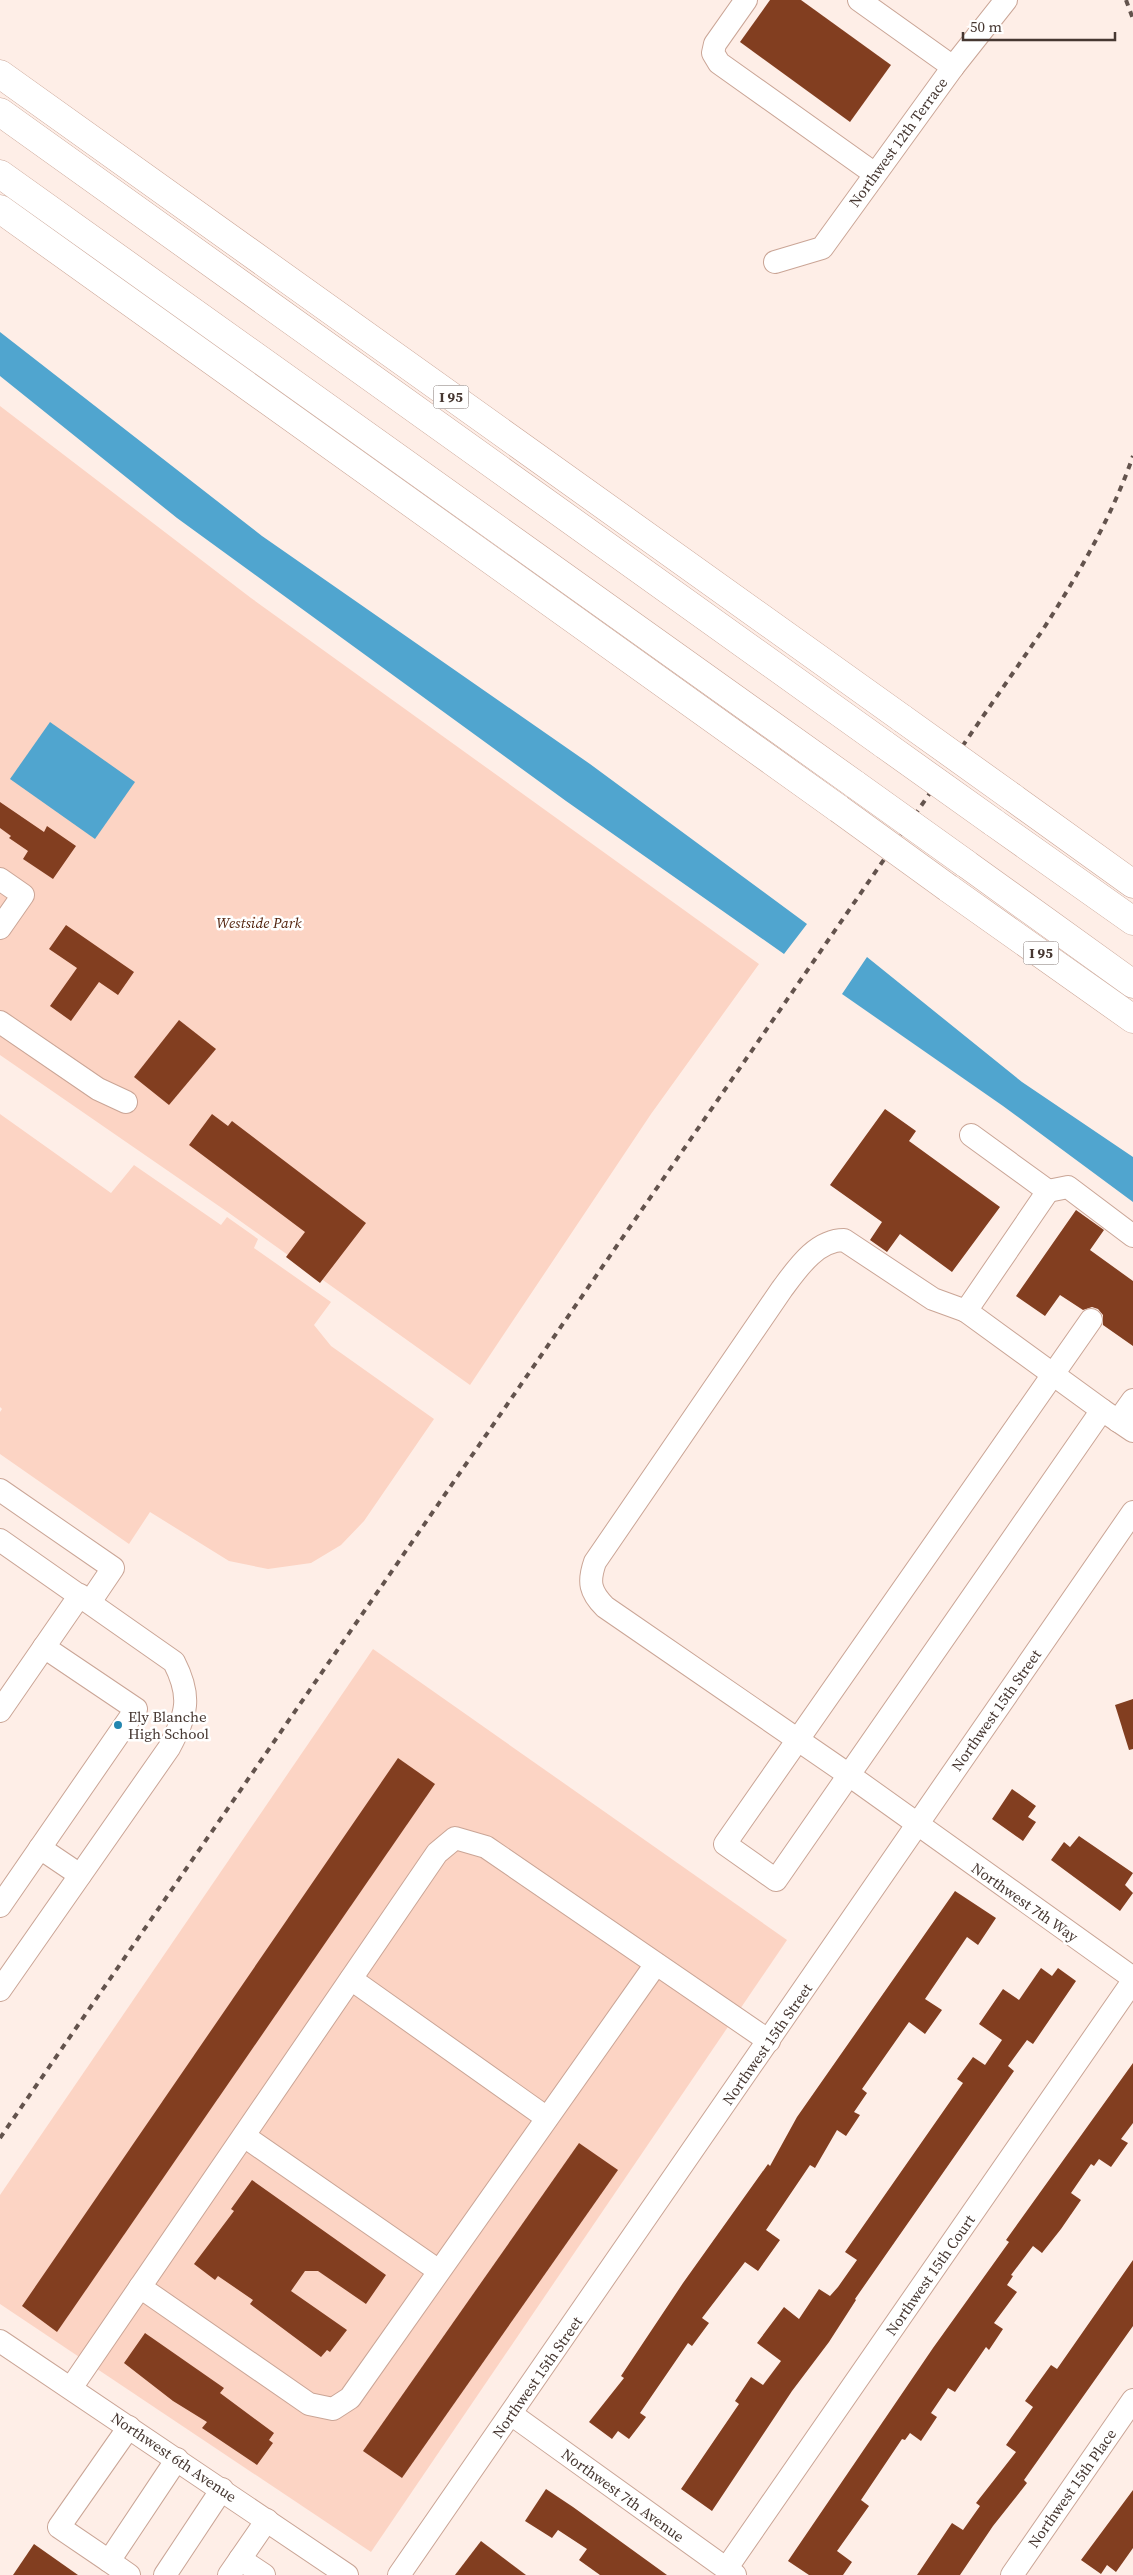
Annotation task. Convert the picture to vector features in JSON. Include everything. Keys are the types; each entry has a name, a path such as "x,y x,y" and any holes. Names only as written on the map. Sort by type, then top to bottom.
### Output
{"highway":[{"name":"I 95","path":"0,74 1133,884"},
{"path":"0,112 1133,921"},
{"path":"0,174 1133,984"},
{"name":"I 95","path":"0,209 1133,1019"}],"street":[{"path":"746,0 715,44 713,53 719,63 875,174"},
{"path":"859,0 953,67"},
{"name":"Northwest 12th Terrace","path":"776,262 822,248 953,67 1006,0"},
{"path":"0,879 23,895 0,928"},
{"path":"0,1022 98,1089 126,1102"},
{"path":"971,1135 1048,1191 1068,1188 1133,1236"},
{"path":"966,1311 1048,1191"},
{"name":"Northwest 7th Way","path":"1118,1421 966,1311 933,1300 844,1240 835,1240 821,1246 782,1289 594,1562 589,1583 594,1595 605,1607 849,1775 1133,1980"},
{"path":"1091,1320 725,1844 776,1880 849,1775 1133,1400"},
{"path":"0,1490 113,1568 85,1598 44,1648 0,1711"},
{"name":"Northwest 15th Street","path":"399,2575 1133,1512"},
{"path":"0,1540 174,1662 183,1682 186,1703 180,1727 169,1748 0,1990"},
{"path":"0,1906 136,1709 44,1648"},
{"path":"71,2388 437,1854 455,1838 486,1846 769,2041"},
{"path":"40,1848 80,1874"},
{"path":"140,2287 309,2404 333,2409 350,2398 656,1964"},
{"path":"351,1980 547,2118"},
{"name":"Northwest 15th Court","path":"731,2572 1133,1980"},
{"path":"244,2136 439,2272"},
{"name":"Northwest 6th Avenue","path":"0,2341 267,2520 320,2568 347,2575"},
{"name":"Northwest 15th Place","path":"1012,2575 1133,2400"},
{"name":"Northwest 7th Avenue","path":"511,2414 731,2572"},
{"path":"128,2427 59,2527 129,2575"},
{"path":"109,2561 178,2459"},
{"path":"165,2575 222,2489"},
{"path":"264,2575 234,2567 267,2520"}],"green space":[{"name":"Westside Park","path":"0,406 251,598 759,964 651,1114 470,1385 229,1213 0,1055"},
{"path":"0,1114 111,1193 134,1165 221,1225 227,1217 258,1239 254,1248 331,1302 314,1325 331,1346 434,1419 364,1521 341,1545 311,1563 268,1569 229,1561 150,1512 129,1544 0,1454 0,1412 2,1409 0,1407"},
{"path":"373,1649 787,1940 371,2552 0,2304 0,2195"}],"water":[{"path":"0,332 262,536 590,764 807,924 784,954 566,801 177,518 0,376"},
{"path":"50,722 135,782 95,839 10,779"},
{"path":"867,957 1022,1082 1133,1157 1133,1202 1003,1106 842,994"}],"building":[{"path":"770,0 801,0 891,65 850,122 740,42"},
{"path":"0,802 44,832 47,826 76,846 53,879 23,859 28,851 9,838 11,836 0,828"},
{"path":"66,925 134,972 118,995 99,982 71,1021 50,1006 77,968 49,949"},
{"path":"179,1020 216,1049 169,1105 134,1077"},
{"path":"885,1109 916,1131 909,1141 1000,1207 952,1272 900,1234 887,1252 870,1240 882,1222 830,1185"},
{"path":"212,1114 228,1126 232,1121 366,1223 320,1283 286,1257 305,1232 189,1145"},
{"path":"1076,1210 1104,1230 1090,1250 1133,1281 1133,1346 1103,1325 1103,1315 1098,1309 1092,1307 1083,1310 1060,1295 1045,1316 1016,1296"},
{"path":"1133,1699 1133,1749 1129,1750 1115,1705"},
{"path":"398,1758 435,1784 57,2332 22,2306"},
{"path":"1012,1789 1036,1806 1028,1817 1036,1822 1023,1841 992,1819"},
{"path":"1079,1836 1133,1873 1125,1885 1133,1893 1120,1911 1051,1860 1064,1842 1070,1847"},
{"path":"955,1891 996,1918 978,1945 967,1937 925,1999 942,2010 925,2034 909,2022 862,2089 867,2093 854,2112 860,2115 846,2136 837,2130 815,2168 810,2165 766,2230 780,2240 758,2271 745,2262 702,2318 709,2323 692,2346 688,2343 640,2413 646,2417 629,2439 618,2431 612,2439 589,2422 624,2378 621,2376 683,2283 768,2164 770,2166 797,2117"},
{"path":"1041,1968 1052,1976 1058,1968 1076,1981 1033,2044 1027,2040 1008,2066 1014,2071 855,2299 829,2342 792,2391 712,2511 681,2489 739,2404 735,2401 751,2377 763,2385 781,2361 757,2343 784,2307 799,2319 819,2289 830,2296 838,2287 857,2260 845,2252 963,2083 957,2079 973,2057 985,2065 1002,2040 979,2024 1003,1989 1019,2000"},
{"path":"1133,2063 1133,2123 1121,2139 1128,2143 1111,2167 1099,2159 1094,2166 1091,2164 1071,2193 1081,2200 1061,2229 1042,2253 1033,2246 1011,2275 1013,2276 1007,2285 1017,2292 994,2323 1003,2329 989,2350 986,2347 955,2392 948,2388 931,2413 937,2417 921,2441 910,2433 905,2440 902,2439 861,2500 869,2506 837,2551 852,2562 843,2575 809,2575 788,2561 933,2348 1009,2242 1006,2240"},
{"path":"579,2143 618,2170 402,2478 363,2451"},
{"path":"252,2180 386,2275 366,2304 318,2271 305,2271 291,2291 347,2330 330,2352 327,2350 321,2357 250,2304 253,2300 218,2276 215,2280 194,2264 234,2211 231,2209"},
{"path":"1133,2260 1133,2326 1024,2480 1027,2483 993,2526 960,2575 917,2575 952,2523 963,2530 980,2506 976,2503 1016,2452 1006,2445 1033,2407 1025,2401 1051,2365 1057,2369"},
{"path":"145,2333 224,2388 220,2393 274,2433 269,2440 273,2443 257,2465 202,2428 207,2422 173,2401 124,2363"},
{"path":"546,2489 667,2575 600,2575 579,2560 587,2549 558,2530 552,2538 525,2521"},
{"path":"1133,2490 1133,2548 1116,2572 1107,2565 1101,2574 1081,2560"},
{"path":"481,2541 526,2575 455,2575"},
{"path":"34,2544 78,2575 13,2575"}],"railway":[{"path":"1126,0 1133,19"},
{"path":"0,2138 1042,631 1093,546 1115,502 1133,456"}],"place":[{"name":"Ely Blanche High School","path":"118,1725"}]}
